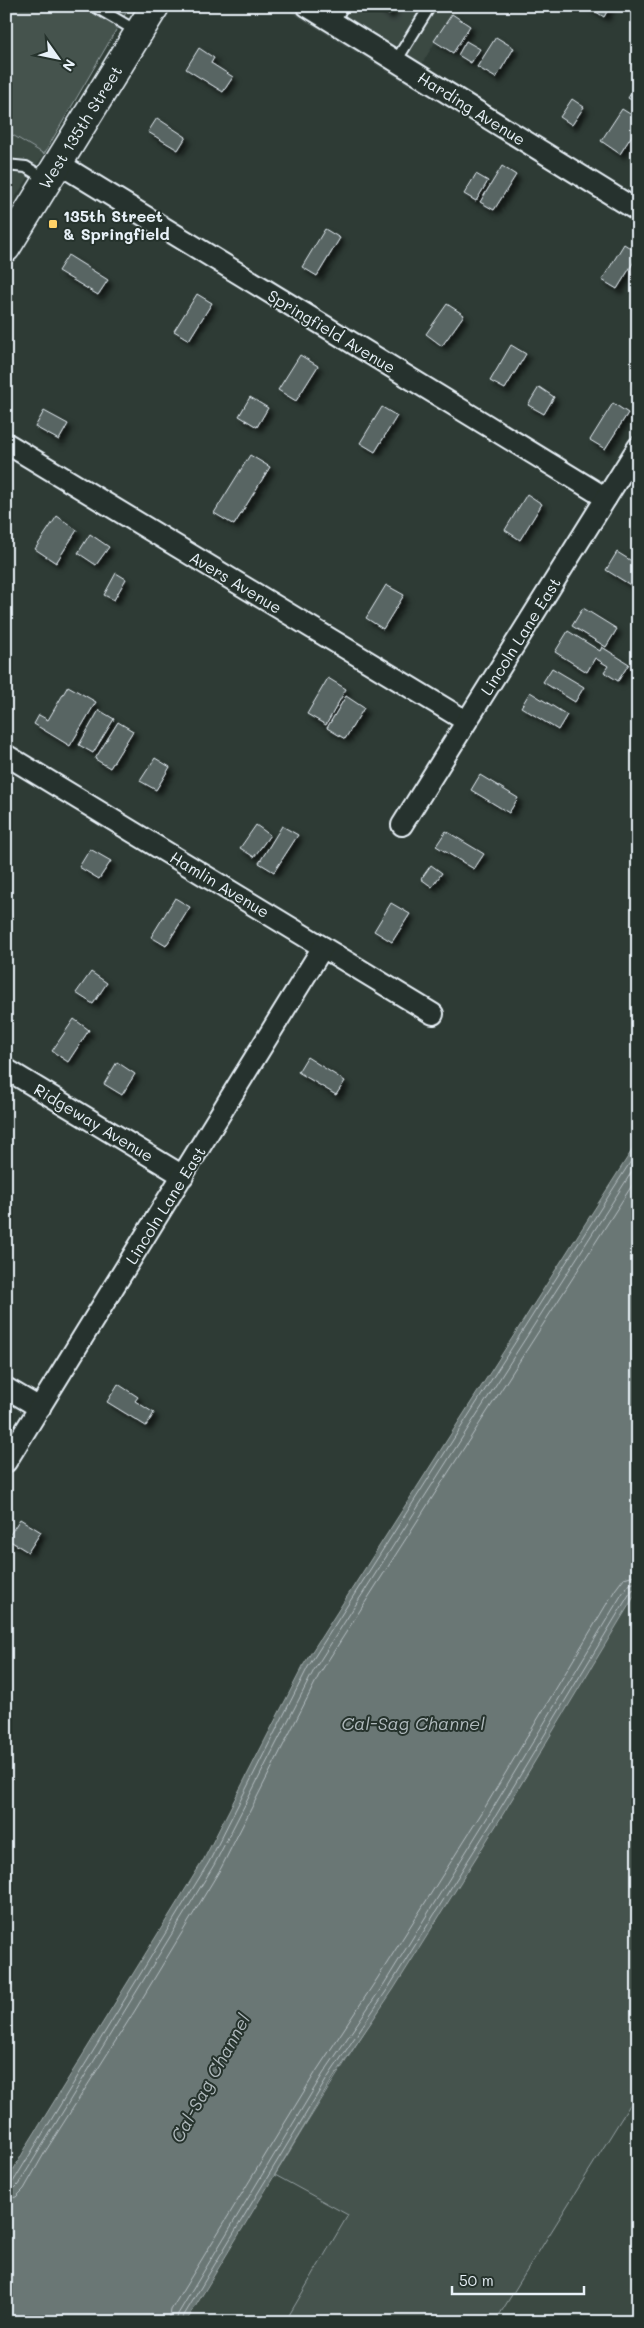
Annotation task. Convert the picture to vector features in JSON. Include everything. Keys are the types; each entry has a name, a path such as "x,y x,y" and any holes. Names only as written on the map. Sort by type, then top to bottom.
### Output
{"street":[{"name":"West 135th Street","path":"6,248 155,6"},
{"name":"Harding Avenue","path":"307,6 338,14 396,62 638,211"},
{"name":"Springfield Avenue","path":"53,172 606,498"},
{"name":"Avers Avenue","path":"6,443 466,721"},
{"name":"Lincoln Lane East","path":"402,826 638,447"},
{"name":"Hamlin Avenue","path":"6,755 433,1014"},
{"name":"Lincoln Lane East","path":"6,1462 323,947"},
{"name":"Ridgeway Avenue","path":"6,1069 183,1176"},
{"path":"6,1388 40,1408"}],"lane":[{"path":"94,6 138,32"},
{"path":"396,62 430,6"},
{"path":"6,165 53,172"}],"shaded area":[{"path":"6,6 130,6 44,154 6,131"},
{"path":"281,6 457,6 409,85"},
{"path":"6,131 44,154 6,211"},
{"path":"638,1590 638,2092 495,2322 285,2322 348,2215 275,2175 495,1826 601,1648"},
{"path":"638,2092 638,2322 495,2322 503,2308"},
{"path":"275,2175 348,2215 285,2322 186,2322"}],"water":[{"name":"Cal-Sag Channel","path":"638,1141 638,1590 497,1824 393,1990 332,2080 186,2322 6,2322 6,2183 29,2142 204,1859 304,1664"}],"building":[{"path":"377,6 395,6 389,15"},
{"path":"587,6 610,6 604,17"},
{"path":"452,14 470,26 453,53 434,41"},
{"path":"496,37 514,48 496,78 477,67"},
{"path":"466,41 480,49 471,63 458,55"},
{"path":"199,48 214,58 211,63 233,77 223,92 186,69"},
{"path":"638,82 638,104 628,98"},
{"path":"572,99 584,107 572,125 560,117"},
{"path":"622,109 638,119 638,126 620,154 601,141"},
{"path":"157,118 186,137 178,150 148,132"},
{"path":"502,166 516,175 494,210 480,202"},
{"path":"476,174 488,181 476,201 464,194"},
{"path":"325,229 340,238 317,276 302,267"},
{"path":"624,244 638,253 638,255 617,289 602,280"},
{"path":"68,255 108,280 98,295 58,271"},
{"path":"197,294 212,303 189,340 174,331"},
{"path":"447,304 464,315 442,346 426,334"},
{"path":"511,345 526,354 505,389 490,381"},
{"path":"300,355 318,366 296,401 278,390"},
{"path":"539,387 554,397 544,414 528,405"},
{"path":"250,397 268,408 257,427 239,416"},
{"path":"613,403 628,413 605,449 590,440"},
{"path":"382,407 397,416 375,452 360,443"},
{"path":"44,411 68,424 59,440 35,427"},
{"path":"250,455 270,467 234,525 214,513"},
{"path":"527,494 542,504 520,540 505,530"},
{"path":"57,516 77,530 56,563 35,549"},
{"path":"90,534 109,547 96,565 78,553"},
{"path":"617,552 638,565 638,576 632,586 606,570"},
{"path":"116,573 126,579 114,600 104,595"},
{"path":"386,585 404,595 383,629 366,618"},
{"path":"583,608 617,629 606,647 572,626"},
{"path":"568,631 600,651 602,647 629,664 618,681 604,672 608,666 595,658 587,672 555,652"},
{"path":"552,668 584,687 575,702 543,682"},
{"path":"328,678 346,689 326,725 307,714"},
{"path":"68,686 96,702 70,746 34,724 39,715 48,720"},
{"path":"530,692 567,715 558,730 521,707"},
{"path":"346,696 364,708 345,739 327,728"},
{"path":"99,710 114,719 93,753 79,745"},
{"path":"118,722 133,731 110,768 95,759"},
{"path":"155,758 170,767 156,790 140,781"},
{"path":"480,775 518,798 509,813 471,790"},
{"path":"256,825 270,835 254,857 240,848"},
{"path":"282,826 298,835 274,872 259,863"},
{"path":"446,831 484,854 474,869 436,846"},
{"path":"90,849 111,861 99,879 79,867"},
{"path":"431,865 442,873 432,887 421,879"},
{"path":"175,898 190,907 166,946 151,937"},
{"path":"391,903 410,914 392,942 374,931"},
{"path":"91,972 107,983 93,1004 76,993"},
{"path":"74,1019 89,1030 68,1062 52,1051"},
{"path":"307,1057 345,1081 336,1095 298,1072"},
{"path":"117,1062 135,1074 122,1095 104,1084"},
{"path":"118,1384 138,1397 135,1401 154,1413 146,1426 107,1402"},
{"path":"20,1519 41,1532 28,1552 7,1539"}],"place":[{"name":"135th Street & Springfield","path":"53,224"}]}
